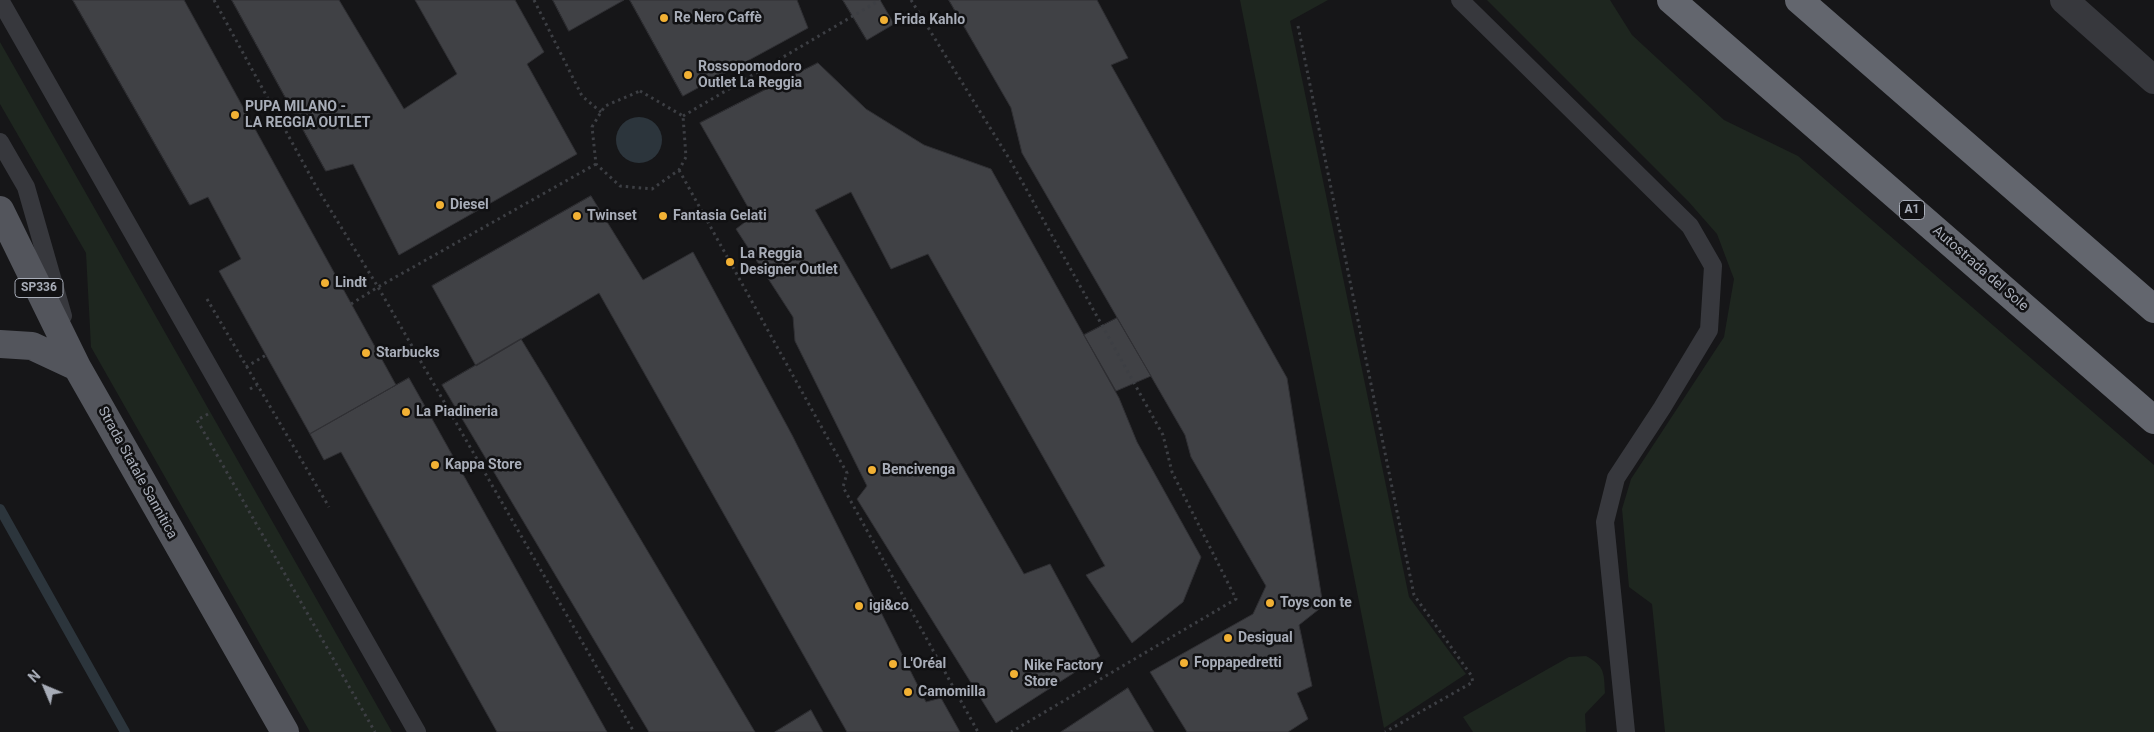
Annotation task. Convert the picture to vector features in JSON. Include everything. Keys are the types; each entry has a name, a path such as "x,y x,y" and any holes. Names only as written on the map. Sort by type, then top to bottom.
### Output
{"highway":[{"name":"Autostrada del Sole","path":"1671,0 2154,420"},
{"path":"1799,0 2154,309"}],"main road":[{"name":"Strada Statale Sannitica","path":"0,210 77,367 285,732"},
{"path":"0,344 32,346 77,367"}],"street":[{"path":"2064,0 2154,80"}],"lane":[{"path":"0,0 417,732"},
{"path":"1460,0 1690,226 1713,266 1709,330 1662,408 1616,478 1605,522 1626,732"},
{"path":"0,142 26,186 77,367"}],"path":[{"path":"214,0 318,188 378,287 634,732"},
{"path":"534,0 582,96 601,112"},
{"path":"683,116 880,0"},
{"path":"911,0 1010,160 1163,435 1172,472 1236,599 1011,732"},
{"path":"1298,26 1414,595 1471,675 1473,682 1385,732"},
{"path":"640,91 683,116 686,157 679,170 652,189 620,186 596,164 592,127 605,106 640,91"},
{"path":"351,304 596,164"},
{"path":"679,170 847,473 843,487 978,732"},
{"path":"207,299 329,507"},
{"path":"246,367 266,354"},
{"path":"257,385 197,420 375,732"}],"shaded area":[{"path":"1240,0 1328,0 1290,21 1409,597 1466,674 1384,728"},
{"path":"1487,0 1610,0 1632,35 1724,120 1798,156 2154,465 2154,732 1665,732 1652,604 1629,587 1622,509 1631,479 1724,337 1734,279 1717,234 1688,201"},
{"path":"0,42 392,732 310,732 91,347 86,253 0,104"},
{"path":"644,117 648,118 658,127 661,131 661,149 652,159 644,163 634,163 626,159 617,149 616,135 620,127 630,118"},
{"path":"1586,656 1600,667 1605,693 1585,714 1586,732 1473,732 1463,717 1569,657"}],"building":[{"path":"73,0 184,0 396,385 310,434 219,271 241,259 208,197 190,205"},
{"path":"232,0 339,0 404,109 457,74 415,0 515,0 544,52 527,64 577,154 399,255 353,164 326,171"},
{"path":"553,0 624,0 569,31"},
{"path":"630,0 797,0 808,28 683,96"},
{"path":"843,0 880,0 894,24 867,40"},
{"path":"949,0 1097,0 1128,58 1111,65 1287,378 1323,606 1299,625 1312,686 1297,693 1308,719 1288,732 1187,732 1150,672 1253,614 1266,586 1191,457 1185,435 1022,153 1011,108"},
{"path":"818,63 866,109 924,145 991,169 1119,398 1137,442 1201,557 1183,602 1132,643 1086,575 1105,566 928,254 891,269 851,192 815,210 1024,574 1050,564 1100,656 996,723 857,499 867,486 795,341 793,317 736,229 753,216 700,123"},
{"path":"591,196 643,280 693,252 792,435 926,702 941,698 960,732 847,732 599,293 476,366 432,286"},
{"path":"1117,318 1151,376 1116,391 1084,335"},
{"path":"521,339 755,732 649,732 442,385"},
{"path":"409,378 607,732 497,732 341,452 324,460 310,434"},
{"path":"1128,688 1154,732 1061,732"},
{"path":"811,710 823,732 775,732"}],"waterway":[{"path":"0,509 125,732"}],"place":[{"name":"Re Nero Caffè","path":"664,18"},
{"name":"Frida Kahlo","path":"884,20"},
{"name":"Rossopomodoro Outlet La Reggia","path":"688,75"},
{"name":"PUPA MILANO - LA REGGIA OUTLET","path":"235,115"},
{"name":"Diesel","path":"440,205"},
{"name":"Twinset","path":"577,216"},
{"name":"Fantasia Gelati","path":"663,216"},
{"name":"La Reggia Designer Outlet","path":"730,262"},
{"name":"Lindt","path":"325,283"},
{"name":"Starbucks","path":"366,353"},
{"name":"La Piadineria","path":"406,412"},
{"name":"Kappa Store","path":"435,465"},
{"name":"Bencivenga","path":"872,470"},
{"name":"Toys con te","path":"1270,603"},
{"name":"igi&co","path":"859,606"},
{"name":"Desigual","path":"1228,638"},
{"name":"Foppapedretti","path":"1184,663"},
{"name":"L'Oréal","path":"893,664"},
{"name":"Nike Factory Store","path":"1014,674"},
{"name":"Camomilla","path":"908,692"}]}
